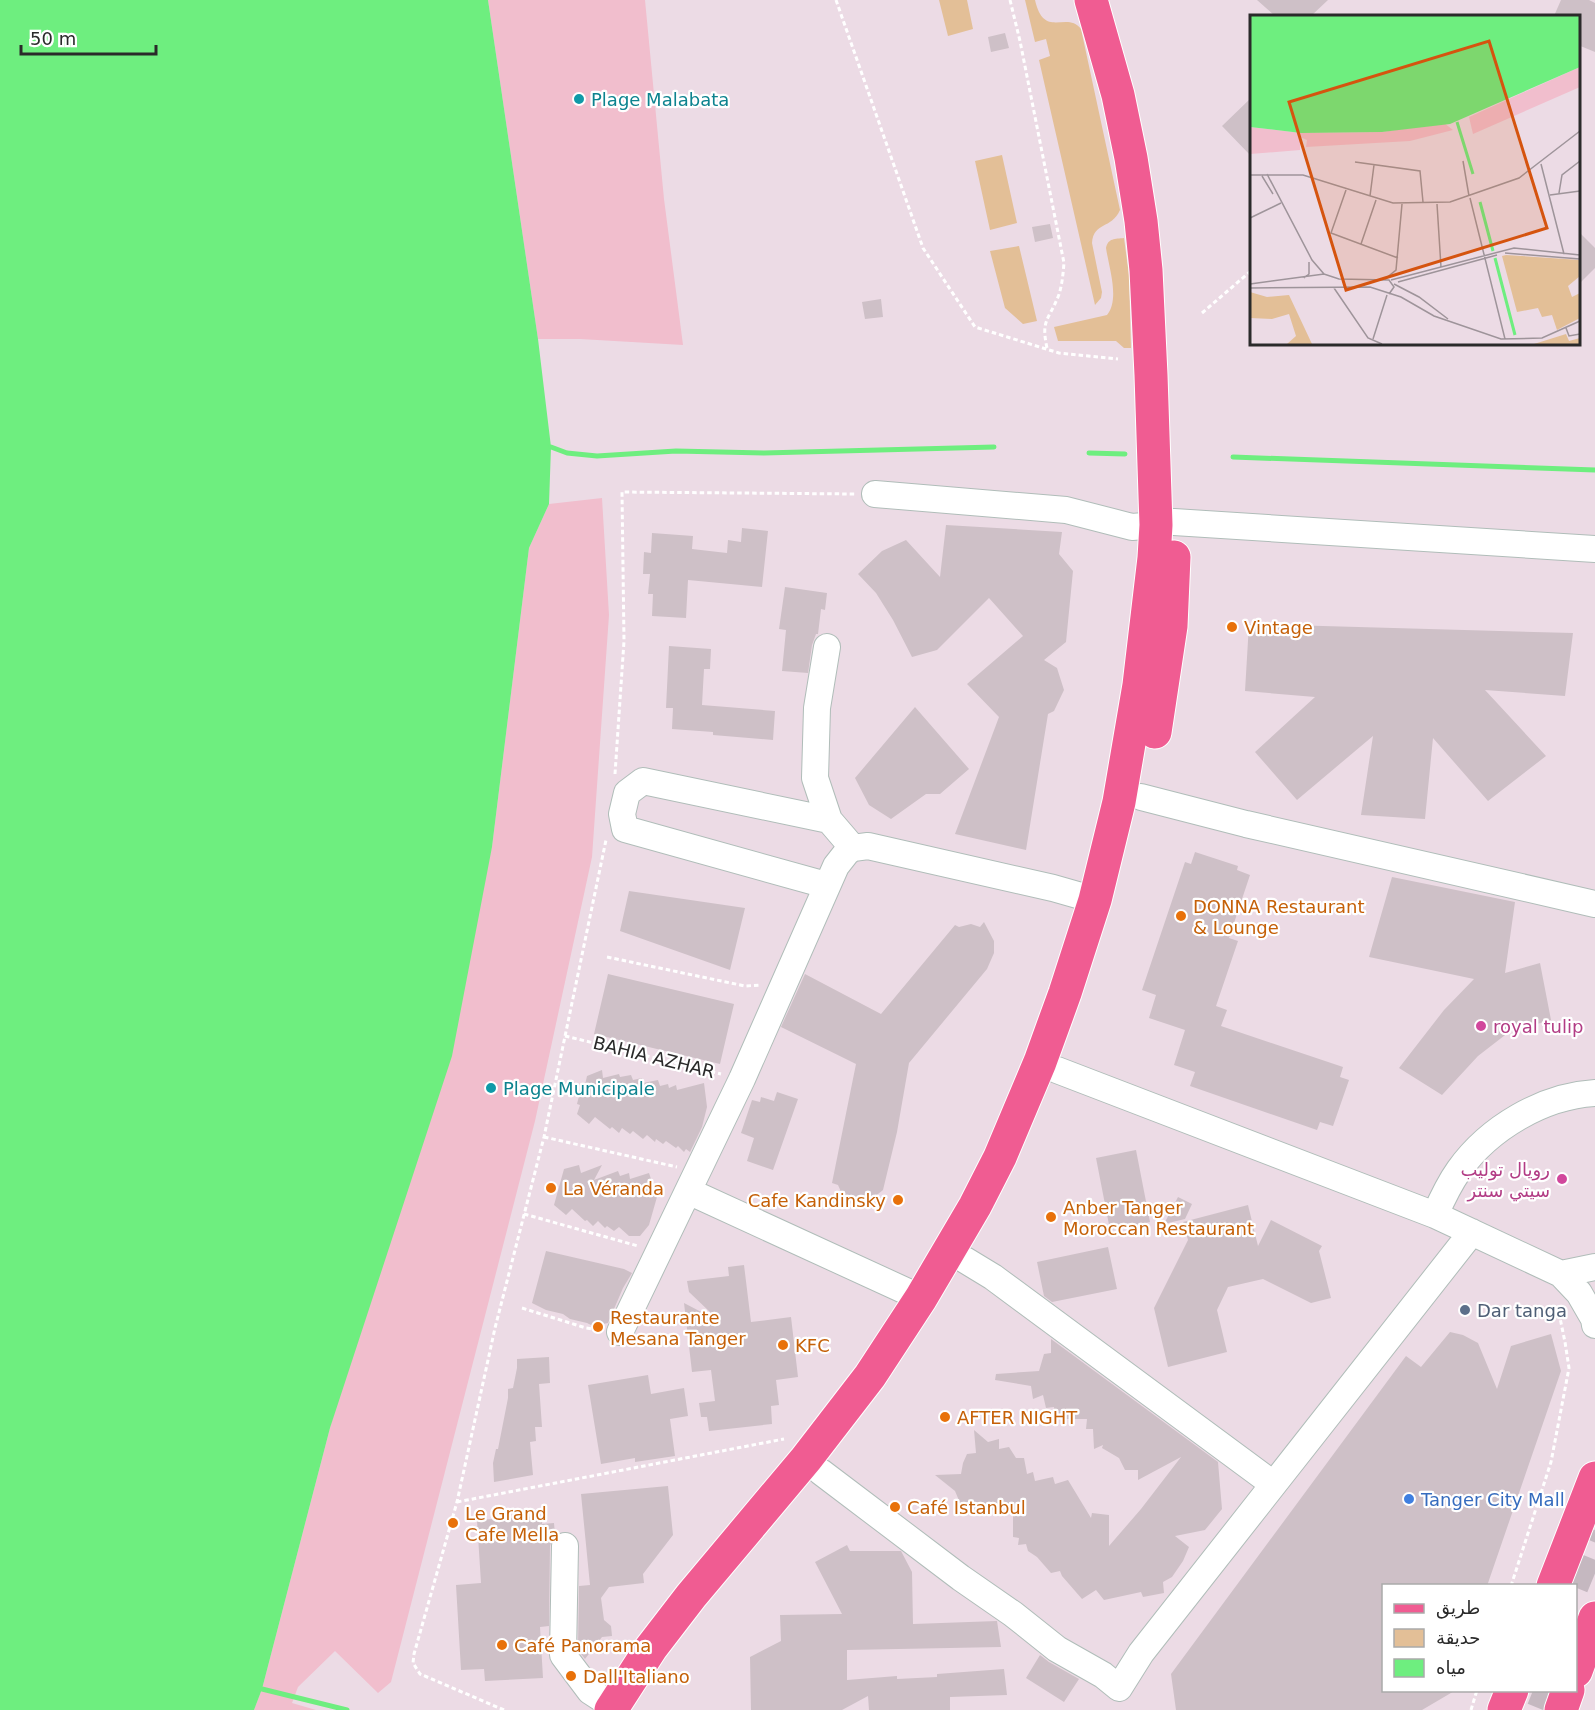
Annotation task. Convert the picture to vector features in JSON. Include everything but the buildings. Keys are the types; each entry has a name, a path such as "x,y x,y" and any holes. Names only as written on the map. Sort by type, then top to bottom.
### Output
{"main road":[{"path":"1091,0 1118,95 1139,211 1162,375"},
{"path":"619,1709 668,1659 707,1608 821,1472 886,1387 943,1298 1032,1133 1087,990 1115,904 1151,755 1171,626 1174,571 1165,513 1162,375 1166,273 1151,160 1138,96 1113,0"},
{"path":"619,1709 651,1648 684,1604 807,1459 870,1376 921,1298 975,1206 1004,1147 1040,1062 1095,900 1119,802 1139,685 1154,558 1165,513"},
{"path":"1554,1584 1595,1478"},
{"path":"1577,1666 1595,1618"},
{"path":"1504,1710 1511,1692"},
{"path":"1561,1710 1568,1692"}],"street":[{"path":"874,494 1066,510 1132,527 1165,513 1595,549"},
{"path":"827,647 817,708 815,778 829,820 853,848"},
{"path":"826,885 624,829 622,814 627,794 643,782 829,820"},
{"path":"1141,797 1246,824 1595,904"},
{"path":"620,1332 742,1079 826,885 847,852 853,848 868,846 1053,888 1095,900"},
{"path":"1058,1070 1435,1215 1561,1274 1579,1293 1595,1325"},
{"path":"1435,1215 1444,1193 1460,1170 1476,1150 1496,1133 1529,1111 1546,1104 1572,1096 1595,1093"},
{"path":"692,1181 921,1298"},
{"path":"821,1472 1057,1649 1103,1675 1121,1699 1141,1653 1472,1232"},
{"path":"965,1260 993,1277 1273,1484"},
{"path":"1561,1274 1595,1267"},
{"path":"565,1546 563,1655 590,1691 619,1709"},
{"path":"1570,1692 1578,1710"}],"path":[{"path":"836,0 923,248 975,327 1059,353 1119,359"},
{"path":"1010,0 1064,263 1059,296 1044,326 1048,349"},
{"path":"1202,313 1250,271"},
{"path":"615,775 624,641 622,492 874,494"},
{"path":"504,1710 420,1674 413,1664 457,1502 495,1328 544,1137 607,837"},
{"path":"607,957 745,986 785,982"},
{"name":"BAHIA AZHAR","path":"565,1036 742,1079"},
{"path":"544,1137 692,1181"},
{"path":"524,1214 659,1252"},
{"path":"522,1308 586,1328 620,1332"},
{"path":"1512,1584 1551,1462 1569,1368 1560,1318"},
{"path":"457,1502 784,1439"},
{"path":"1471,1710 1476,1692"}],"green space":[{"path":"939,0 967,0 973,29 948,36"},
{"path":"1025,0 1035,0 1044,19 1050,22 1069,22 1081,29 1120,210 1093,236 1092,243 1102,292 1101,298 1095,305 1039,60 1050,56 1046,39 1035,42"},
{"path":"1002,155 1017,223 990,230 975,161"},
{"path":"1124,238 1129,275 1131,348 1124,348 1116,341 1058,341 1054,327 1107,315 1113,301 1113,292 1106,248 1110,241"},
{"path":"1019,246 1037,321 1023,324 1005,308 990,251"}],"sand":[{"name":"Plage Malabata","path":"488,0 645,0 664,199 683,345 538,339"},
{"name":"Plage Municipale","path":"602,498 609,615 592,857 535,1121 391,1682 378,1693 335,1651 298,1687 292,1703 316,1710 254,1710 262,1689 330,1428 492,847 529,548 549,504"}],"water":[{"path":"0,0 488,0 538,339 551,447 549,504 529,548 492,847 452,1056 330,1428 262,1689 254,1710 0,1710"}],"waterway":[{"path":"551,447 567,453 597,456 676,451 764,453 994,447"},
{"path":"1089,453 1125,454"},
{"path":"1233,457 1595,470"},
{"path":"262,1689 347,1710"}],"tunnel":[{"path":"1573,1584 1595,1530"},
{"path":"1543,1710 1550,1692"}],"place":[{"name":"Plage Malabata","path":"579,99"},
{"name":"Vintage","path":"1232,627"},
{"name":"DONNA Restaurant & Lounge","path":"1181,916"},
{"name":"royal tulip","path":"1481,1026"},
{"name":"Plage Municipale","path":"491,1088"},
{"name":"رويال توليب سيتي سنتر","path":"1562,1179"},
{"name":"La Véranda","path":"551,1188"},
{"name":"Cafe Kandinsky","path":"898,1200"},
{"name":"Anber Tanger Moroccan Restaurant","path":"1051,1217"},
{"name":"Dar tanga","path":"1465,1310"},
{"name":"Restaurante Mesana Tanger","path":"598,1327"},
{"name":"KFC","path":"783,1345"},
{"name":"AFTER NIGHT","path":"945,1417"},
{"name":"Tanger City Mall","path":"1409,1499"},
{"name":"Café Istanbul","path":"895,1507"},
{"name":"Le Grand Cafe Mella","path":"453,1523"},
{"name":"Café Panorama","path":"502,1645"},
{"name":"Dall'Italiano","path":"571,1676"}]}
